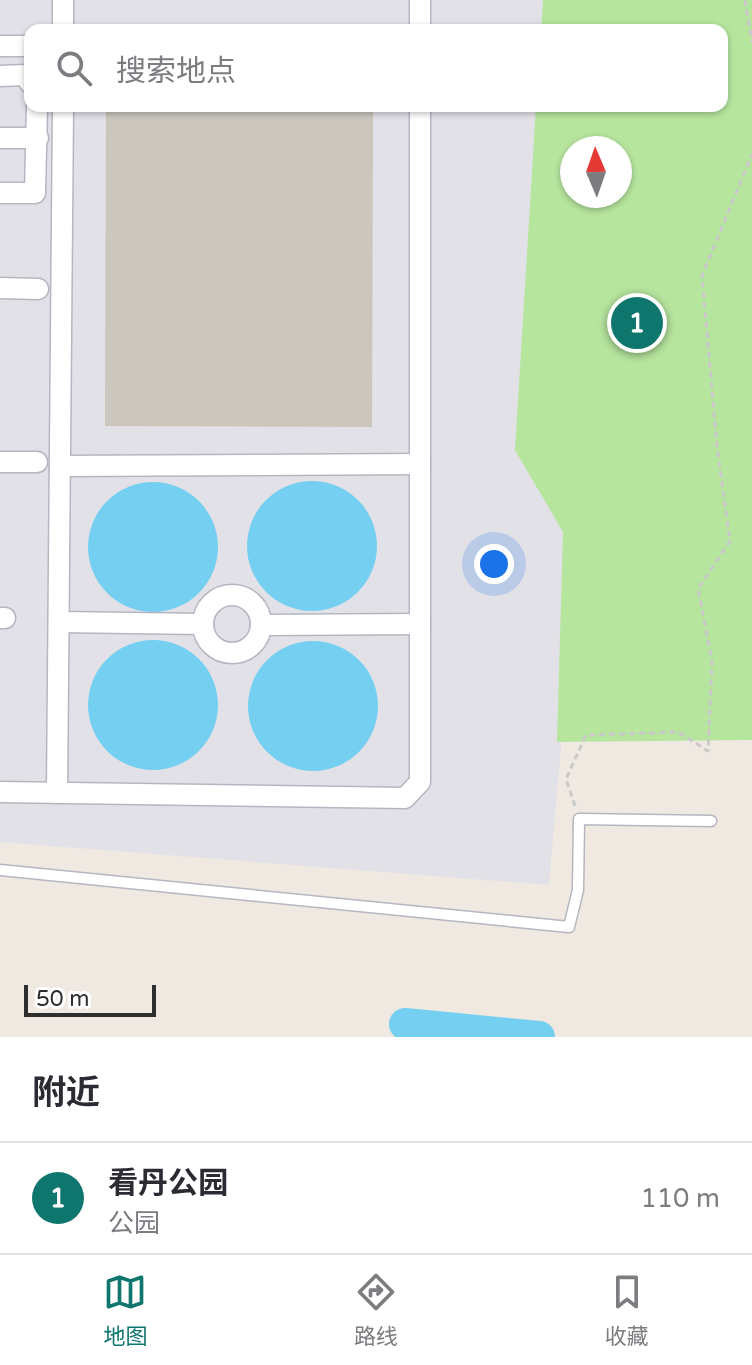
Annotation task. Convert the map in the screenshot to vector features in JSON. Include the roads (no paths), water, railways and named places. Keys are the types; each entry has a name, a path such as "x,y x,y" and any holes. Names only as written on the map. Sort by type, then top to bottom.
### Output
{"street":[{"path":"63,0 63,24"},
{"path":"420,0 420,24"},
{"path":"0,46 24,46"},
{"path":"0,76 24,75"},
{"path":"0,193 35,193 37,112"},
{"path":"57,793 63,112"},
{"path":"0,792 405,798 420,782 420,112"},
{"path":"0,138 38,138"},
{"path":"0,288 38,289"},
{"path":"0,462 37,462"},
{"path":"60,466 420,464"},
{"path":"225,596 235,596 244,598 258,610 261,625 257,639 251,646 233,653 214,647 203,624 210,606 225,596"},
{"path":"59,622 203,624"},
{"path":"261,625 420,624"}],"lane":[{"path":"0,870 569,927 578,890 579,819 711,821"}],"water":[{"path":"312,481 337,486 358,500 372,521 377,546 372,571 358,592 337,606 312,611 287,606 266,592 252,571 247,546 252,521 266,500 287,486"},
{"path":"153,482 178,487 199,501 213,522 218,547 213,572 199,593 178,607 153,612 128,607 107,593 93,572 88,547 93,522 107,501 128,487"},
{"path":"153,640 178,645 199,659 213,680 218,705 213,730 199,751 178,765 153,770 128,765 107,751 93,730 88,705 93,680 107,659 128,645"},
{"path":"313,641 338,646 359,660 373,681 378,706 373,731 359,752 338,766 313,771 288,766 267,752 253,731 248,706 253,681 267,660 288,646"}],"waterway":[{"path":"405,1024 539,1037"}],"place":[{"name":"看丹公园","path":"637,323"}]}
